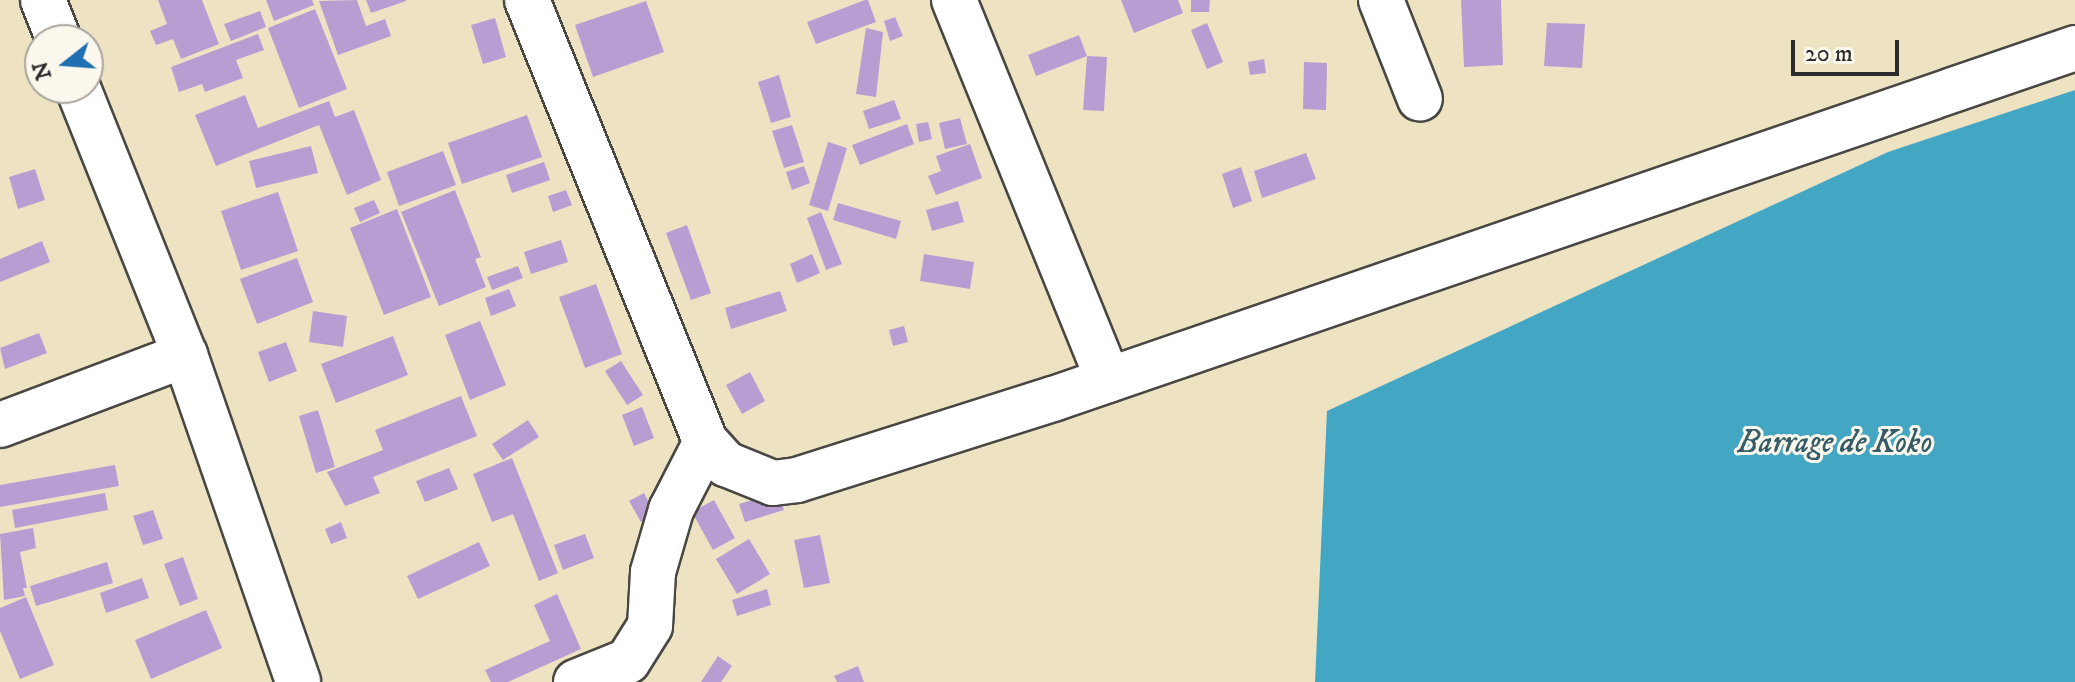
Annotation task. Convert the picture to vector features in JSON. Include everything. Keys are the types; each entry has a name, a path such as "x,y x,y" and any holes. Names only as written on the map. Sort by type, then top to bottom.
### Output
{"street":[{"path":"43,0 53,24"},
{"path":"527,0 706,442 726,464 750,477 773,483 797,480 1108,380 2075,48"},
{"path":"954,0 1108,380"},
{"path":"1381,0 1420,99"},
{"path":"84,104 185,355 298,682"},
{"path":"0,425 185,355"},
{"path":"576,682 628,661 650,626 653,572 671,510 706,442"}],"water":[{"name":"Barrage de Koko","path":"2075,90 2075,682 1315,682 1327,411 1888,152"}],"building":[{"path":"158,0 202,0 219,44 181,59 173,39 156,45 150,31 167,24"},
{"path":"266,0 312,0 314,5 274,21"},
{"path":"357,0 366,26 385,19 391,36 338,55 319,1"},
{"path":"366,0 406,0 406,1 371,13"},
{"path":"868,0 876,22 816,44 807,22"},
{"path":"1121,0 1178,0 1183,13 1134,33"},
{"path":"1191,0 1210,0 1209,12 1191,12"},
{"path":"1461,0 1501,0 1503,65 1464,67"},
{"path":"646,1 664,52 593,77 575,25"},
{"path":"315,9 347,89 299,108 268,28"},
{"path":"260,11 266,27 231,41 224,24"},
{"path":"895,17 903,36 890,41 884,21"},
{"path":"495,18 506,57 483,64 471,25"},
{"path":"1207,23 1223,62 1207,69 1191,30"},
{"path":"1547,23 1585,24 1582,68 1544,66"},
{"path":"866,28 883,32 876,97 856,94"},
{"path":"258,34 264,50 236,60 243,78 205,92 202,84 179,92 171,67"},
{"path":"1079,35 1087,56 1036,76 1028,55"},
{"path":"1087,56 1107,57 1104,111 1083,110"},
{"path":"1264,59 1266,73 1250,75 1248,62"},
{"path":"1304,62 1327,63 1326,110 1303,109"},
{"path":"779,75 791,117 771,123 758,82"},
{"path":"245,95 258,128 329,101 335,117 354,110 381,180 347,195 319,125 216,166 195,115"},
{"path":"894,100 901,119 869,129 863,111"},
{"path":"527,115 542,157 462,184 448,143"},
{"path":"960,118 967,144 945,149 939,123"},
{"path":"928,122 932,139 919,142 916,124"},
{"path":"907,124 914,144 860,165 852,145"},
{"path":"792,125 804,162 784,168 772,131"},
{"path":"828,142 847,148 828,211 809,205"},
{"path":"970,144 982,178 936,195 928,176 941,171 936,156"},
{"path":"311,146 318,173 256,188 249,161"},
{"path":"443,151 456,185 399,206 387,172"},
{"path":"1306,153 1316,179 1262,198 1254,171"},
{"path":"544,162 550,180 512,193 506,175"},
{"path":"804,166 810,183 792,190 786,172"},
{"path":"1241,167 1252,201 1233,208 1222,174"},
{"path":"35,169 45,200 18,209 9,177"},
{"path":"455,190 481,257 475,259 486,287 439,306 401,212"},
{"path":"566,190 572,205 553,212 548,196"},
{"path":"278,192 298,251 241,270 221,211"},
{"path":"374,200 380,213 360,222 354,208"},
{"path":"958,201 964,222 932,231 926,210"},
{"path":"838,203 901,221 896,239 833,220"},
{"path":"397,209 431,297 384,315 350,228"},
{"path":"821,212 842,264 826,270 807,218"},
{"path":"687,225 711,293 691,300 666,233"},
{"path":"561,240 568,262 531,274 524,252"},
{"path":"42,241 50,262 0,282 0,259"},
{"path":"812,254 820,273 797,283 790,264"},
{"path":"924,254 974,262 970,289 920,281"},
{"path":"297,258 313,302 257,324 240,279"},
{"path":"518,266 523,278 492,290 487,277"},
{"path":"596,284 622,354 585,368 559,297"},
{"path":"509,289 516,306 491,316 485,298"},
{"path":"780,291 787,311 731,329 725,308"},
{"path":"313,311 347,316 343,347 309,342"},
{"path":"480,321 506,385 470,400 445,335"},
{"path":"904,326 908,342 893,346 889,330"},
{"path":"39,333 47,353 5,369 0,348"},
{"path":"393,336 408,375 336,403 321,364"},
{"path":"286,342 297,371 269,382 258,352"},
{"path":"621,361 643,395 627,405 605,371"},
{"path":"750,372 765,401 742,414 726,385"},
{"path":"461,396 477,436 373,477 380,493 345,506 327,472 383,450 375,430"},
{"path":"642,407 654,438 634,446 622,415"},
{"path":"318,410 335,467 316,473 299,416"},
{"path":"528,420 539,437 503,460 492,444"},
{"path":"512,458 558,573 539,581 513,514 492,522 473,474"},
{"path":"115,465 119,486 0,507 0,485"},
{"path":"449,468 458,489 425,502 416,481"},
{"path":"779,492 784,510 745,522 739,504"},
{"path":"105,493 108,510 15,528 12,510"},
{"path":"644,493 655,514 641,522 629,501"},
{"path":"714,500 735,538 713,550 692,512"},
{"path":"153,510 163,539 143,545 133,516"},
{"path":"341,522 347,538 331,544 325,529"},
{"path":"33,528 36,548 20,552 27,588 23,588 25,596 4,600 0,534"},
{"path":"585,534 594,558 563,570 554,545"},
{"path":"820,535 830,583 804,588 794,540"},
{"path":"749,539 770,574 737,594 716,559"},
{"path":"479,542 490,566 418,599 407,576"},
{"path":"183,557 198,599 180,606 164,564"},
{"path":"107,562 113,583 36,606 30,586"},
{"path":"142,578 149,598 106,613 100,593"},
{"path":"767,589 771,605 737,616 732,600"},
{"path":"557,594 581,649 508,682 491,682 485,670 550,641 534,605"},
{"path":"26,597 54,665 20,679 0,631 0,608"},
{"path":"206,610 222,648 151,679 135,640"},
{"path":"718,656 732,666 721,682 701,682"},
{"path":"858,666 864,682 837,682 834,676"}]}
